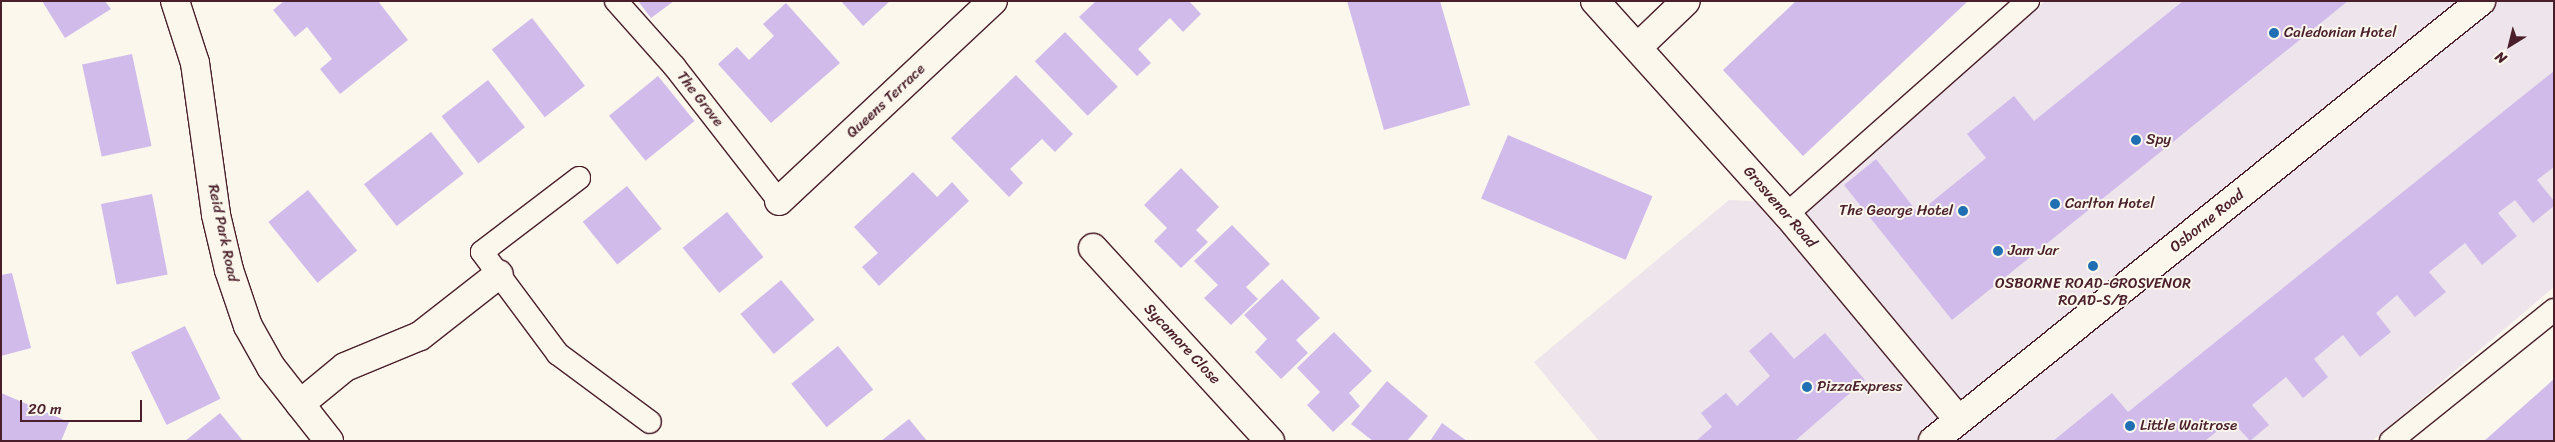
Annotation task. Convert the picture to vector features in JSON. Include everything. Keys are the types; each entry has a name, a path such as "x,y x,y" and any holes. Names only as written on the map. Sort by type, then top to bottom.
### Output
{"street":[{"name":"Reid Park Road","path":"175,1 195,63 216,215 229,270 248,326 271,367 329,441"},
{"name":"Queens Terrace","path":"779,201 993,1"},
{"name":"Grosvenor Road","path":"1595,1 1787,214 1958,418"},
{"path":"1638,48 1686,1"},
{"name":"Osborne Road","path":"1933,441 1958,418 2480,1"},
{"name":"Sycamore Close","path":"1093,248 1270,441"},
{"path":"300,404 345,367 420,336 499,274"}],"lane":[{"name":"The Grove","path":"616,1 674,66 779,201"},
{"path":"1787,214 2028,1"},
{"path":"579,178 482,252 558,354 650,422"},
{"path":"2392,441 2554,310"}],"shaded area":[{"path":"2045,1 2554,1 2554,287 2372,441 1599,441 1534,362 1729,200 1813,204"}],"building":[{"path":"42,1 105,1 111,9 65,38"},
{"path":"284,1 378,1 408,40 340,94 320,69 332,59 307,27 295,37 273,10"},
{"path":"638,1 674,1 651,18"},
{"path":"841,1 890,1 863,26"},
{"path":"1096,1 1189,1 1201,14 1183,32 1170,18 1138,49 1151,63 1137,76 1079,17"},
{"path":"1347,1 1440,1 1470,105 1384,130"},
{"path":"1796,1 1968,1 1803,156 1723,70"},
{"path":"2183,1 2348,1 1952,320 1844,185 1876,159 1918,213 1986,158 1967,134 2014,96 2034,121"},
{"path":"786,3 840,63 771,123 718,64 737,47 749,60 774,36 763,24"},
{"path":"532,18 585,86 545,117 492,49"},
{"path":"1065,32 1118,87 1088,116 1035,61"},
{"path":"132,54 152,146 102,157 82,65"},
{"path":"2554,71 2554,167 2537,180 2554,201 2554,206 2533,223 2515,200 2498,213 2517,236 2482,265 2465,243 2429,272 2446,292 2415,317 2397,295 2376,313 2391,332 2360,357 2343,335 2314,359 2328,377 2303,398 2286,377 2252,405 2269,425 2250,441 2231,420 2205,441 2053,441 2112,393 2128,412"},
{"path":"1016,75 1073,134 1055,152 1042,139 1010,169 1023,183 1009,197 951,138"},
{"path":"658,76 695,121 646,161 609,116"},
{"path":"488,80 525,127 478,164 442,116"},
{"path":"431,132 464,174 397,226 364,184"},
{"path":"1508,135 1653,196 1626,260 1481,199"},
{"path":"1181,168 1219,207 1196,230 1208,242 1181,268 1154,241 1167,228 1144,205"},
{"path":"913,172 937,197 952,182 969,201 879,286 862,267 878,253 854,227"},
{"path":"627,186 662,229 617,265 583,222"},
{"path":"308,190 357,251 317,283 268,222"},
{"path":"152,194 168,274 117,284 101,204"},
{"path":"727,212 764,257 719,293 683,248"},
{"path":"1232,225 1270,264 1246,287 1258,299 1231,325 1204,298 1218,285 1194,261"},
{"path":"12,273 31,348 1,356 1,275"},
{"path":"1282,279 1320,318 1296,340 1308,353 1281,379 1255,352 1267,339 1244,315"},
{"path":"781,280 814,320 774,354 740,314"},
{"path":"185,326 221,399 167,425 131,352"},
{"path":"1334,332 1372,371 1349,393 1360,406 1333,432 1307,405 1320,392 1297,368"},
{"name":"PizzaExpress","path":"1771,332 1794,359 1825,333 1865,380 1795,441 1696,441 1712,427 1701,413 1726,393 1737,406 1770,376 1749,351"},
{"path":"838,346 873,390 827,427 791,384"},
{"path":"2554,379 2554,441 2484,441"},
{"path":"1387,381 1428,416 1407,441 1373,441 1351,424"},
{"path":"1,393 69,422 61,441 1,441"},
{"path":"220,413 243,441 185,441"},
{"path":"909,419 927,441 881,441"},
{"path":"1442,423 1467,441 1430,441"}],"place":[{"name":"Caledonian Hotel","path":"2274,33"},
{"name":"Spy","path":"2136,140"},
{"name":"Carlton Hotel","path":"2055,204"},
{"name":"The George Hotel","path":"1963,211"},
{"name":"Jam Jar","path":"1998,251"},
{"name":"OSBORNE ROAD-GROSVENOR ROAD-S/B","path":"2093,266"},
{"name":"PizzaExpress","path":"1807,387"},
{"name":"Little Waitrose","path":"2130,426"}]}
